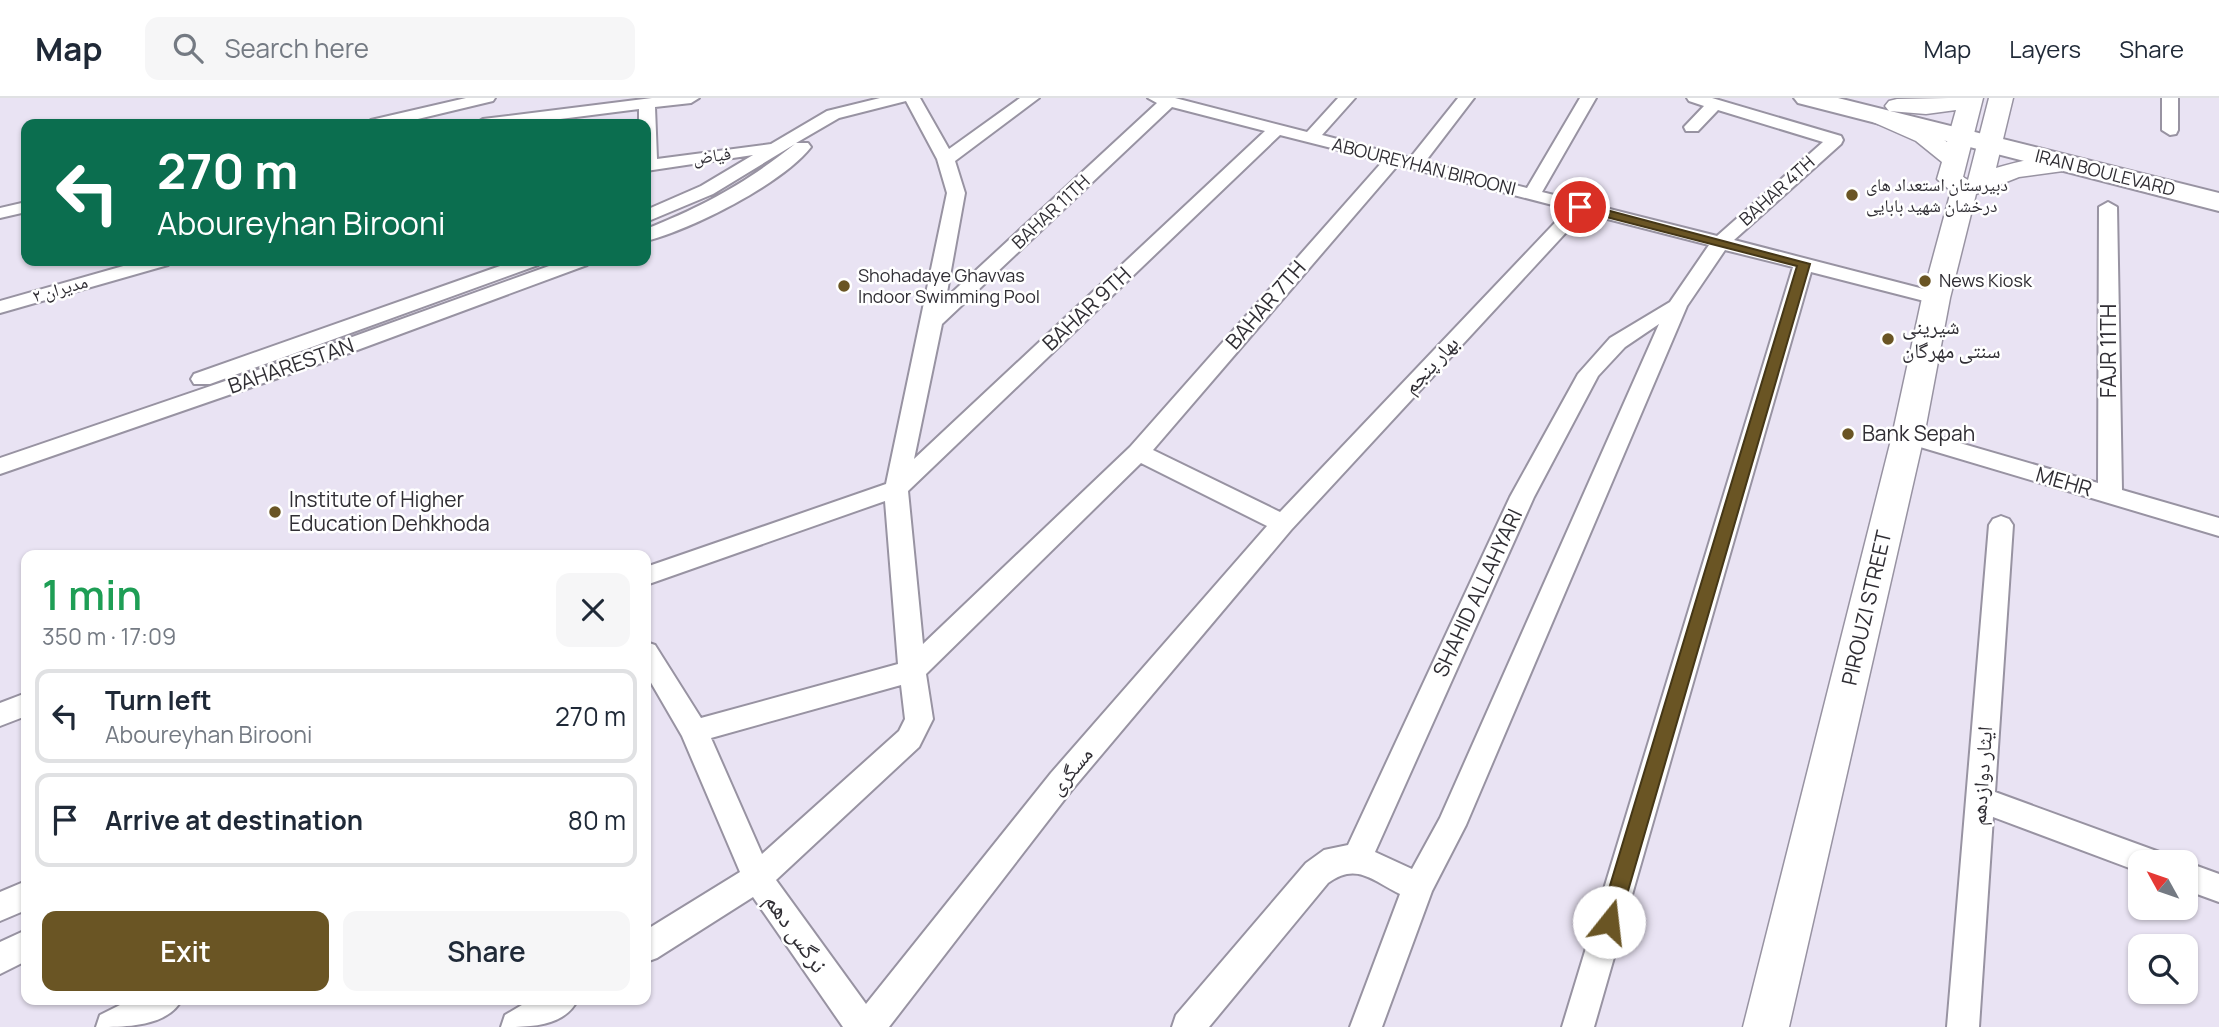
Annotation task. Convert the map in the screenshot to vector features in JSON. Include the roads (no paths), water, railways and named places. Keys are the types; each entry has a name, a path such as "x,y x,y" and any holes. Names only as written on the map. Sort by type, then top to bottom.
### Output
{"main road":[{"path":"1807,98 1881,107 1953,106 1966,142 1995,176 2015,169 2069,164"},
{"name":"PIROUZI STREET","path":"1766,1027 1908,436 1966,142 1992,137 2001,98"},
{"path":"1881,107 1966,142 1992,137"},
{"name":"IRAN BOULEVARD","path":"1992,137 2069,164 2219,202"},
{"name":"IRAN BOULEVARD","path":"1992,137 2219,182"}],"street":[{"path":"392,119 440,103 488,98"},
{"path":"524,119 691,98"},
{"path":"651,215 707,190 833,114 900,98"},
{"path":"651,660 694,731 757,878 909,739 919,719 912,671 896,489 932,322 956,193 946,159 912,98"},
{"path":"946,159 1031,98"},
{"path":"1209,111 1222,98"},
{"path":"1310,138 1346,98"},
{"path":"1414,164 1466,98"},
{"path":"1532,194 1588,98"},
{"path":"1692,127 1715,104 1695,98"},
{"path":"2170,98 2170,130"},
{"name":"ABOUREYHAN BIROONI","path":"1163,100 1936,298"},
{"name":"BAHAR 11TH","path":"932,322 1163,100"},
{"path":"440,103 448,119"},
{"path":"647,104 647,119"},
{"name":"BAHAR 4TH","path":"1715,104 1835,140 1720,243"},
{"path":"651,233 707,211 766,176 805,144 833,114"},
{"name":"BAHAR 9TH","path":"896,489 1277,129"},
{"name":"فیاض","path":"651,165 778,146"},
{"name":"BAHAR 7TH","path":"912,671 1138,452 1394,159"},
{"name":"بهار پنجم","path":"1283,524 1580,207"},
{"name":"FAJR 11TH","path":"2108,207 2110,495"},
{"path":"0,213 21,208"},
{"name":"SHAHID ALLAHYARI","path":"1366,1027 1418,887 1451,825 1677,306 1720,243"},
{"path":"1578,1027 1804,264"},
{"name":"مدیران ۲","path":"0,307 144,266"},
{"name":"BAHARESTAN","path":"0,451 509,266"},
{"name":"BAHARESTAN","path":"0,466 351,345 566,266"},
{"name":"SHAHID ALLAHYARI","path":"1357,858 1522,498 1589,374 1600,359 1626,334 1677,306"},
{"name":"MEHR","path":"1908,436 2219,527"},
{"path":"1138,452 1283,524"},
{"path":"651,574 896,489"},
{"name":"مسگری","path":"869,1027 1061,782 1283,524"},
{"name":"ایثار دوازدهم","path":"1963,1027 2001,525"},
{"path":"694,731 912,671"},
{"path":"0,715 21,706"},
{"path":"1980,799 2128,854"},
{"path":"1188,1027 1317,873 1335,860 1357,858 1418,887"},
{"name":"نرگس دهم","path":"651,944 757,878 863,1027"},
{"path":"2198,880 2219,888"},
{"path":"0,907 21,897"},
{"path":"0,958 21,948"},
{"path":"111,1027 154,1005"},
{"path":"517,1027 552,1005"}],"place":[{"name":"دبیرستان استعداد های درخشان شهید بابایی","path":"1852,195"},
{"name":"News Kiosk","path":"1925,281"},
{"name":"Shohadaye Ghavvas Indoor Swimming Pool","path":"844,286"},
{"name":"شیرینی سنتی مهرگان","path":"1888,339"},
{"name":"Bank Sepah","path":"1848,434"},
{"name":"Institute of Higher Education Dehkhoda","path":"275,512"}]}
